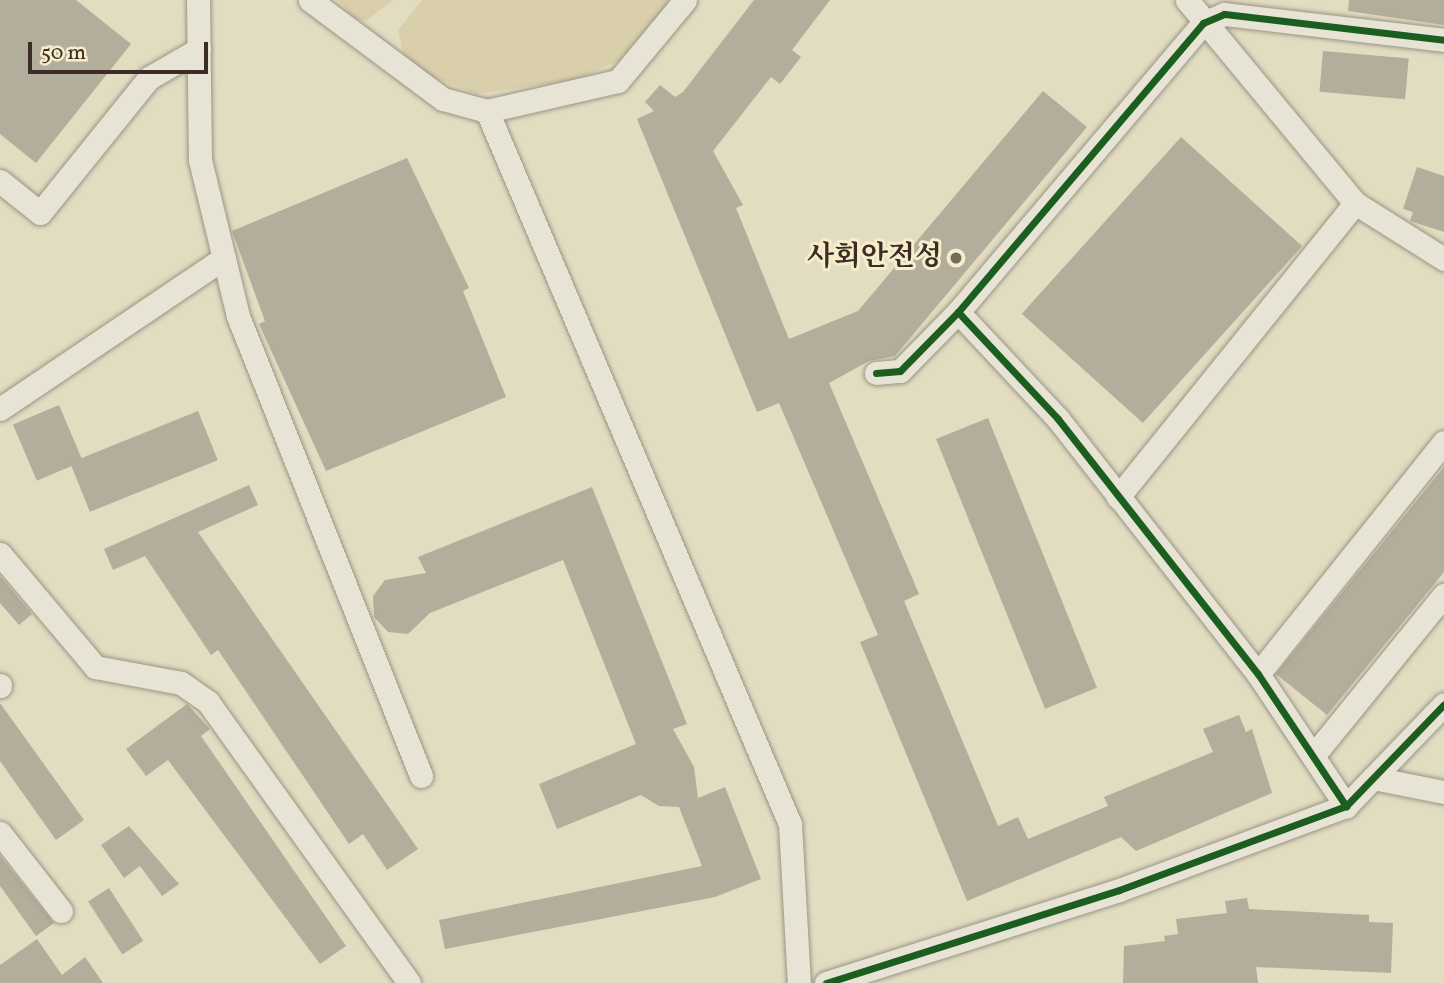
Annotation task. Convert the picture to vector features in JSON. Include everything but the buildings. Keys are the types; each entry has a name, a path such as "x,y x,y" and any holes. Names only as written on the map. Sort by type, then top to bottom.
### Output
{"street":[{"path":"198,0 200,160 238,316 421,776"},
{"path":"310,0 443,99 486,111 618,80 685,0"},
{"path":"1187,0 1203,23 1355,203 1444,259"},
{"path":"876,373 900,371 958,312 1203,23 1224,14 1444,40"},
{"path":"0,181 40,213 149,78 198,49"},
{"path":"486,111 790,824 799,983"},
{"path":"1118,497 1355,203"},
{"path":"0,409 224,258"},
{"path":"958,312 1058,419 1258,674 1346,806"},
{"path":"1258,674 1444,442"},
{"path":"0,554 95,667 181,683 208,702 409,983"},
{"path":"1313,756 1444,595"},
{"path":"826,983 1119,890 1346,806 1444,704"},
{"path":"1373,778 1444,792"},
{"path":"0,833 61,911"}],"shaded area":[{"path":"338,0 393,0 366,21 355,19"},
{"path":"422,0 674,0 618,61 575,80 477,94 432,77 404,56 398,30"}],"cycle path":[{"path":"876,373 900,371 958,312 1203,23 1224,14 1444,40"},
{"path":"958,312 1058,419 1258,674 1346,806"},
{"path":"826,983 1119,890 1346,806 1444,704"}],"place":[{"name":"사회안전성","path":"956,258"}]}
